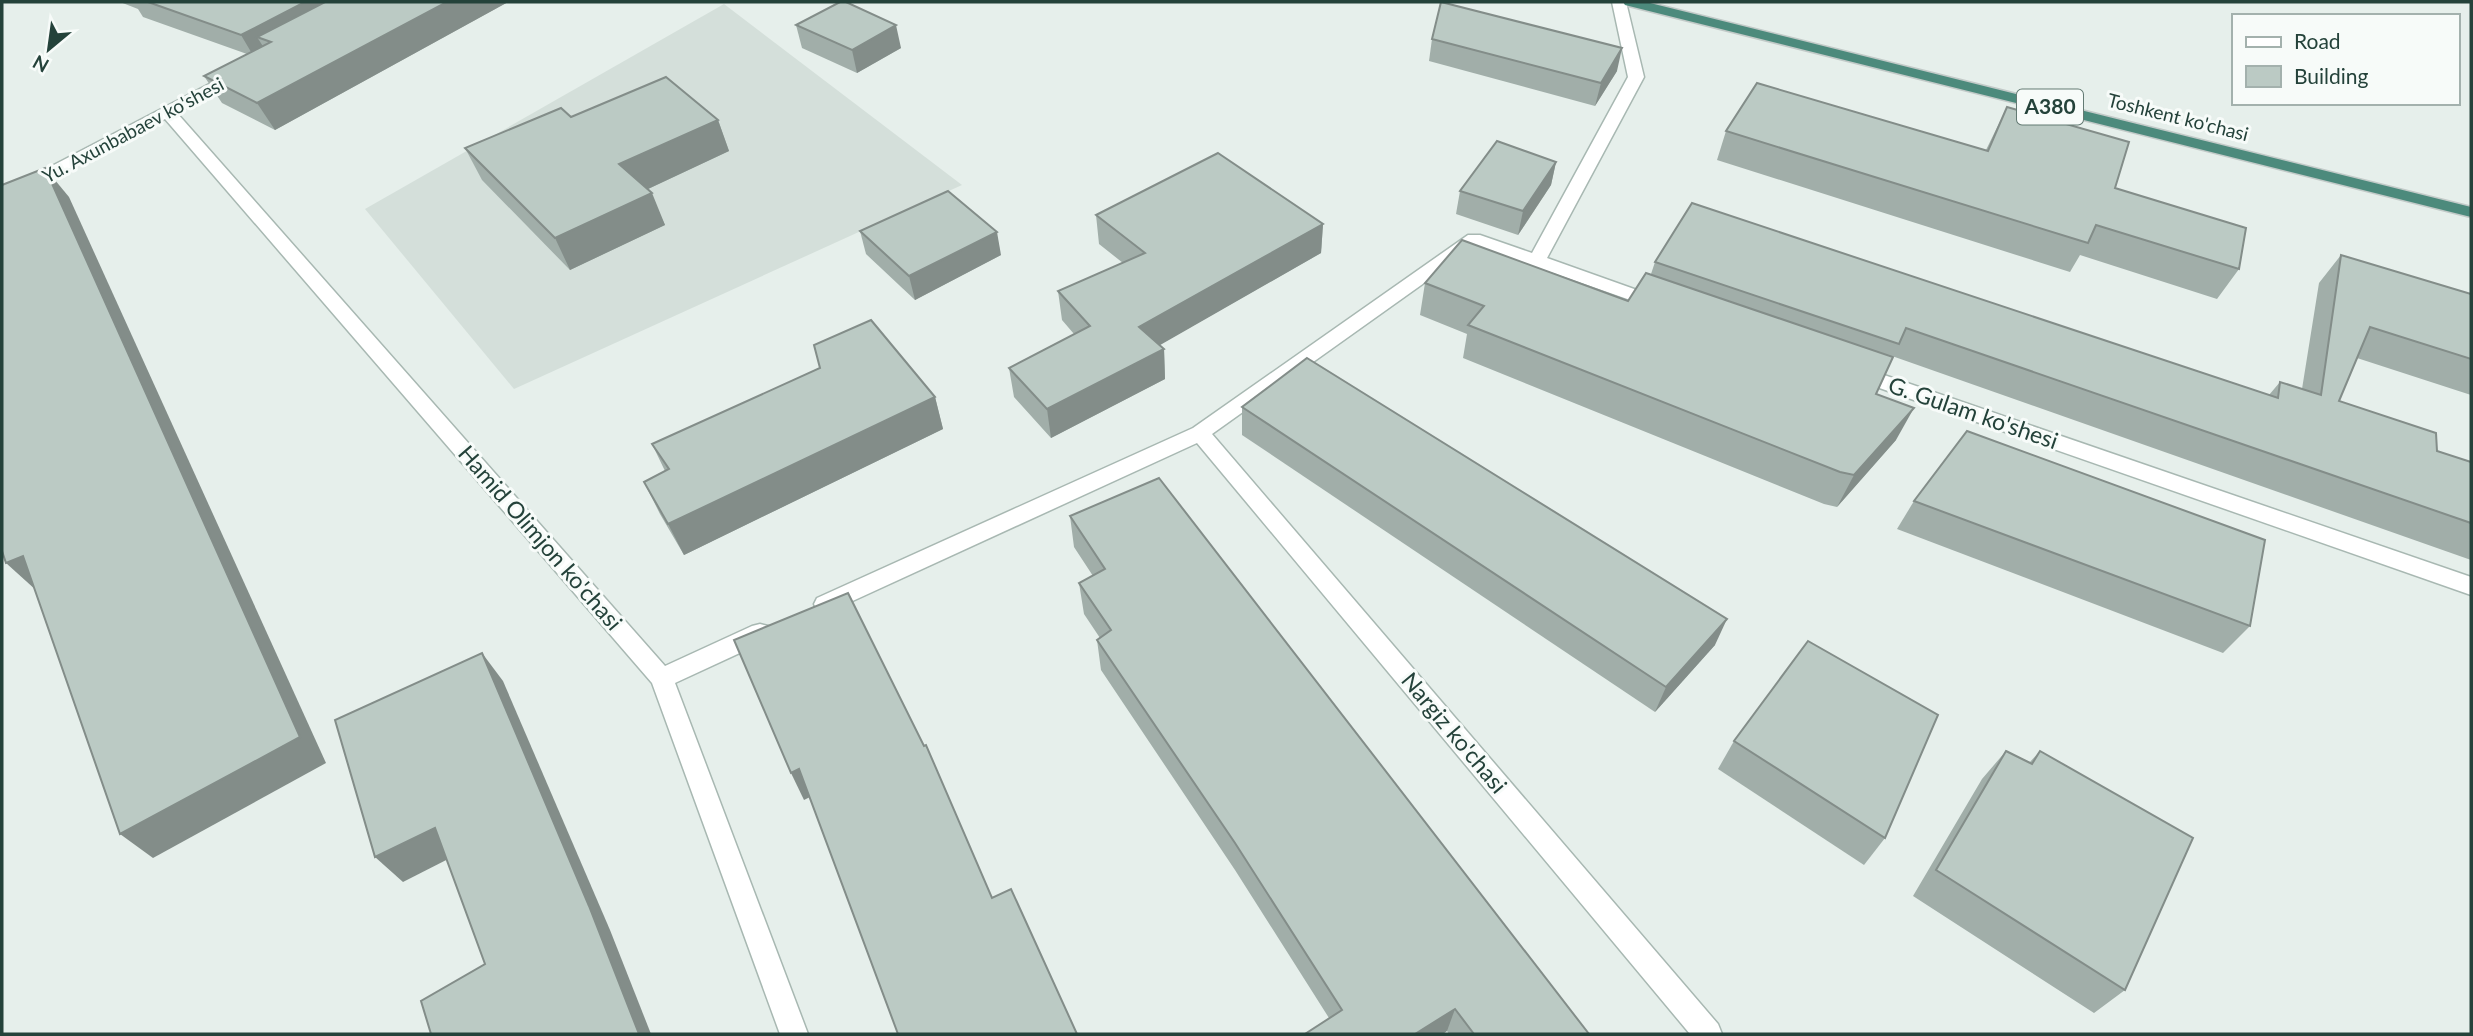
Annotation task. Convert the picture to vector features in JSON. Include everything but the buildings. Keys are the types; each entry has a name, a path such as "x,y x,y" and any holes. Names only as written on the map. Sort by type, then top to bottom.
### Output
{"highway":[{"name":"Toshkent ko'chasi","path":"1630,2 2471,212"}],"street":[{"path":"1536,261 1636,77 1619,2"},
{"name":"Yu. Axunbabaev ko'shesi","path":"2,200 253,66"},
{"name":"Hamid Olimjon ko'chasi","path":"167,112 663,678 794,1034"},
{"path":"812,610 1200,433 1474,239 1681,311"},
{"name":"G. Gulam ko'shesi","path":"1839,366 2471,586"},
{"name":"Nargiz ko'chasi","path":"1200,433 1707,1034"},
{"path":"663,678 775,627"}],"shaded area":[{"path":"724,4 962,185 514,389 365,209"}]}
